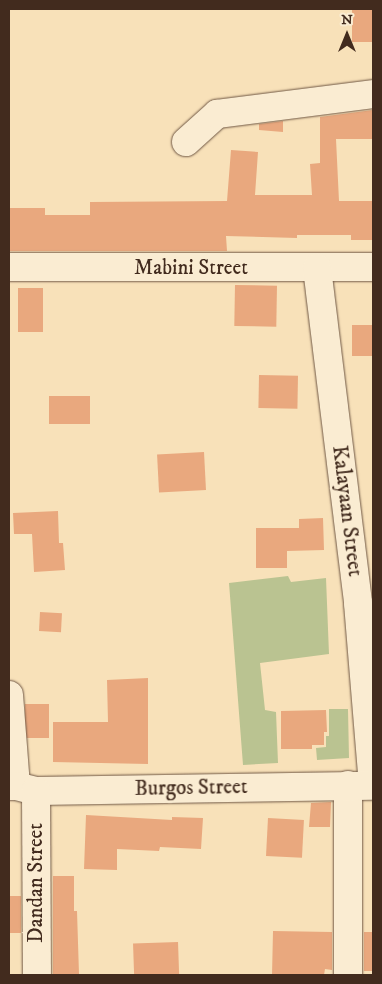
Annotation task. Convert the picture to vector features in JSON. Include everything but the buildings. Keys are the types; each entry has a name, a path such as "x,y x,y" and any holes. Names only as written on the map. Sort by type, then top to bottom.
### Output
{"street":[{"path":"186,142 217,114 373,94"},
{"name":"Mabini Street","path":"9,267 373,267"},
{"name":"Kalayaan Street","path":"317,268 358,603 365,785 348,975"},
{"name":"Dandan Street","path":"9,696 20,788 37,975"},
{"name":"Burgos Street","path":"20,788 365,785"}],"green space":[{"path":"288,576 291,582 326,578 329,654 260,663 265,710 276,712 278,763 243,765 229,583"},
{"path":"329,709 348,709 349,758 317,760 316,748 326,747 326,736 329,736"}]}
